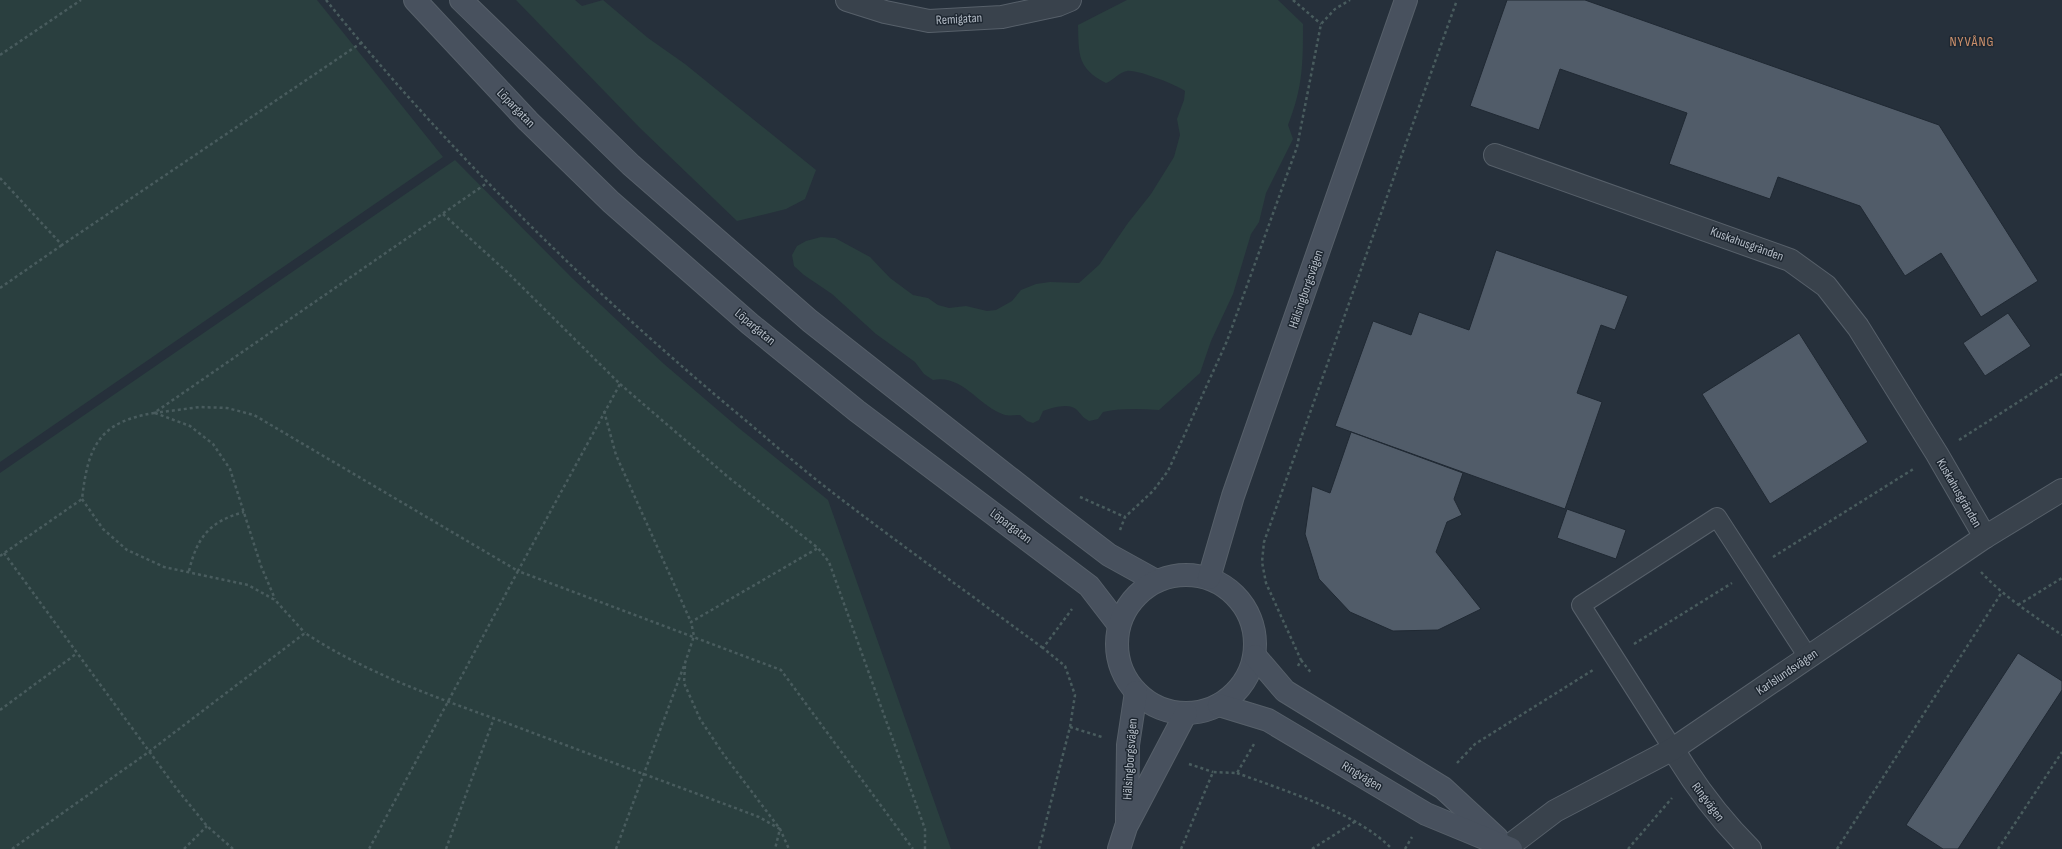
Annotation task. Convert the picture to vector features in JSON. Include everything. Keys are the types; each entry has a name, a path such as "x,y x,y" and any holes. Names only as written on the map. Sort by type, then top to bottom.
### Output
{"street":[{"name":"Löpargatan","path":"415,0 523,116 611,202 750,324 857,411 1089,586 1119,625"},
{"path":"462,0 631,165 810,321 902,396 1110,555 1156,581"},
{"name":"Remigatan","path":"847,0 885,12 929,21 1002,17 1058,5 1070,0"},
{"name":"Hälsingborgsvägen","path":"1209,578 1233,496 1406,0"},
{"name":"Kuskahusgränden","path":"1495,155 1790,260 1826,286 1858,327 1937,454 1985,537"},
{"name":"Karlslundsvägen","path":"1507,848 1555,811 1673,749 1985,537 2062,490"},
{"path":"1182,575 1209,578 1233,593 1246,609 1254,628 1255,656 1248,676 1242,685 1227,700 1203,712 1186,713 1159,708 1136,692 1122,672 1117,643 1119,625 1122,616 1133,599 1156,581 1182,575"},
{"path":"1255,656 1285,691 1443,788 1507,848"},
{"name":"Hälsingborgsvägen","path":"1126,827 1128,745 1136,692"},
{"name":"Ringvägen","path":"1218,705 1268,720 1426,814 1507,848"},
{"name":"Hälsingborgsvägen","path":"1119,849 1126,827 1186,713"},
{"name":"Ringvägen","path":"1673,749 1690,777 1725,823 1750,849"}],"lane":[{"path":"1673,749 1581,605 1717,517 1808,658"}],"path":[{"path":"0,55 81,0"},
{"path":"326,0 361,43 487,183 578,273 676,362 827,488 1043,648 1065,666 1075,695 1070,727 1038,849"},
{"path":"1294,0 1321,24"},
{"path":"1110,555 1125,517 1153,491 1168,471 1227,341 1297,147 1321,24 1335,9 1350,0"},
{"path":"1285,691 1301,660 1266,582 1262,562 1264,542 1457,0"},
{"path":"0,288 361,43"},
{"path":"0,178 62,245"},
{"path":"154,413 487,183"},
{"path":"443,214 506,271 620,384 728,477 818,548 829,562 925,829 925,849"},
{"path":"368,849 604,411 620,384"},
{"path":"275,600 248,585 189,571 164,567 127,550 103,528 82,499 85,474 93,448 109,429 132,417 154,413 206,408 227,408 254,415 518,571 781,670 913,849"},
{"path":"604,411 616,455 691,622 694,636 616,849"},
{"path":"154,413 190,426 213,444 230,469 260,566 275,600 305,633 334,652 382,675 448,703 494,718 759,817 780,830"},
{"path":"0,556 82,499"},
{"path":"189,571 193,552 202,537 211,527 226,518 244,512"},
{"path":"691,622 818,548"},
{"path":"1963,552 2002,592 2018,605 2062,635"},
{"path":"4,553 76,654 207,826 233,849"},
{"path":"2018,605 2062,578"},
{"path":"1043,648 1089,586"},
{"path":"1837,849 2002,592"},
{"path":"12,849 150,751 305,633"},
{"path":"0,710 76,654"},
{"path":"685,663 684,683 700,719 724,755 780,830 789,849"},
{"path":"446,849 494,718"},
{"path":"1237,773 1268,720"},
{"path":"1998,849 2062,752"},
{"path":"1181,849 1213,772 1237,773 1356,821 1380,837 1392,849"},
{"path":"1628,849 1690,777"},
{"path":"1312,849 1356,821"},
{"path":"184,849 207,826"},
{"path":"775,849 780,830"}],"green space":[{"path":"0,0 317,0 443,157 0,462"},
{"path":"516,0 575,0 582,6 603,0 648,38 685,64 816,170 805,199 786,209 737,221 640,128"},
{"path":"1127,0 1278,0 1303,24 1301,75 1297,99 1288,125 1293,139 1266,193 1259,222 1251,234 1233,294 1211,341 1200,373 1159,410 1131,409 1103,412 1098,419 1089,421 1074,408 1070,406 1060,406 1043,411 1039,420 1033,423 1027,421 1020,415 1005,415 996,411 962,386 944,379 933,380 924,374 915,362 876,334 832,294 804,275 794,266 792,255 797,246 806,241 821,237 835,238 870,257 890,278 913,295 928,298 938,305 949,308 966,306 987,311 996,310 1012,301 1021,290 1036,284 1050,282 1079,283 1099,265 1128,223 1151,194 1174,157 1180,135 1177,119 1184,100 1185,91 1156,78 1132,71 1121,73 1106,83 1090,72 1082,60 1079,45 1078,25"},
{"path":"455,160 572,278 664,364 740,429 828,500 951,849 0,849 0,473"}],"building":[{"path":"1507,0 1585,0 1939,125 2038,281 1981,317 1941,253 1905,276 1860,206 1778,177 1770,199 1669,164 1687,113 1560,69 1539,130 1470,106"},
{"path":"1496,250 1628,296 1615,330 1601,325 1577,393 1602,402 1565,509 1335,426 1373,321 1411,335 1419,312 1469,330"},
{"path":"2008,313 2031,346 1985,376 1963,343"},
{"path":"1799,333 1868,442 1770,504 1702,394"},
{"path":"1351,432 1463,473 1454,499 1462,515 1447,522 1436,552 1481,609 1438,630 1393,631 1350,612 1319,579 1305,534 1312,486 1330,493"},
{"path":"1567,509 1626,530 1616,559 1557,538"},
{"path":"2018,653 2062,681 2062,690 1958,849 1943,849 1906,825"}],"district":[{"name":"NYVÅNG","path":"1972,41"}]}
